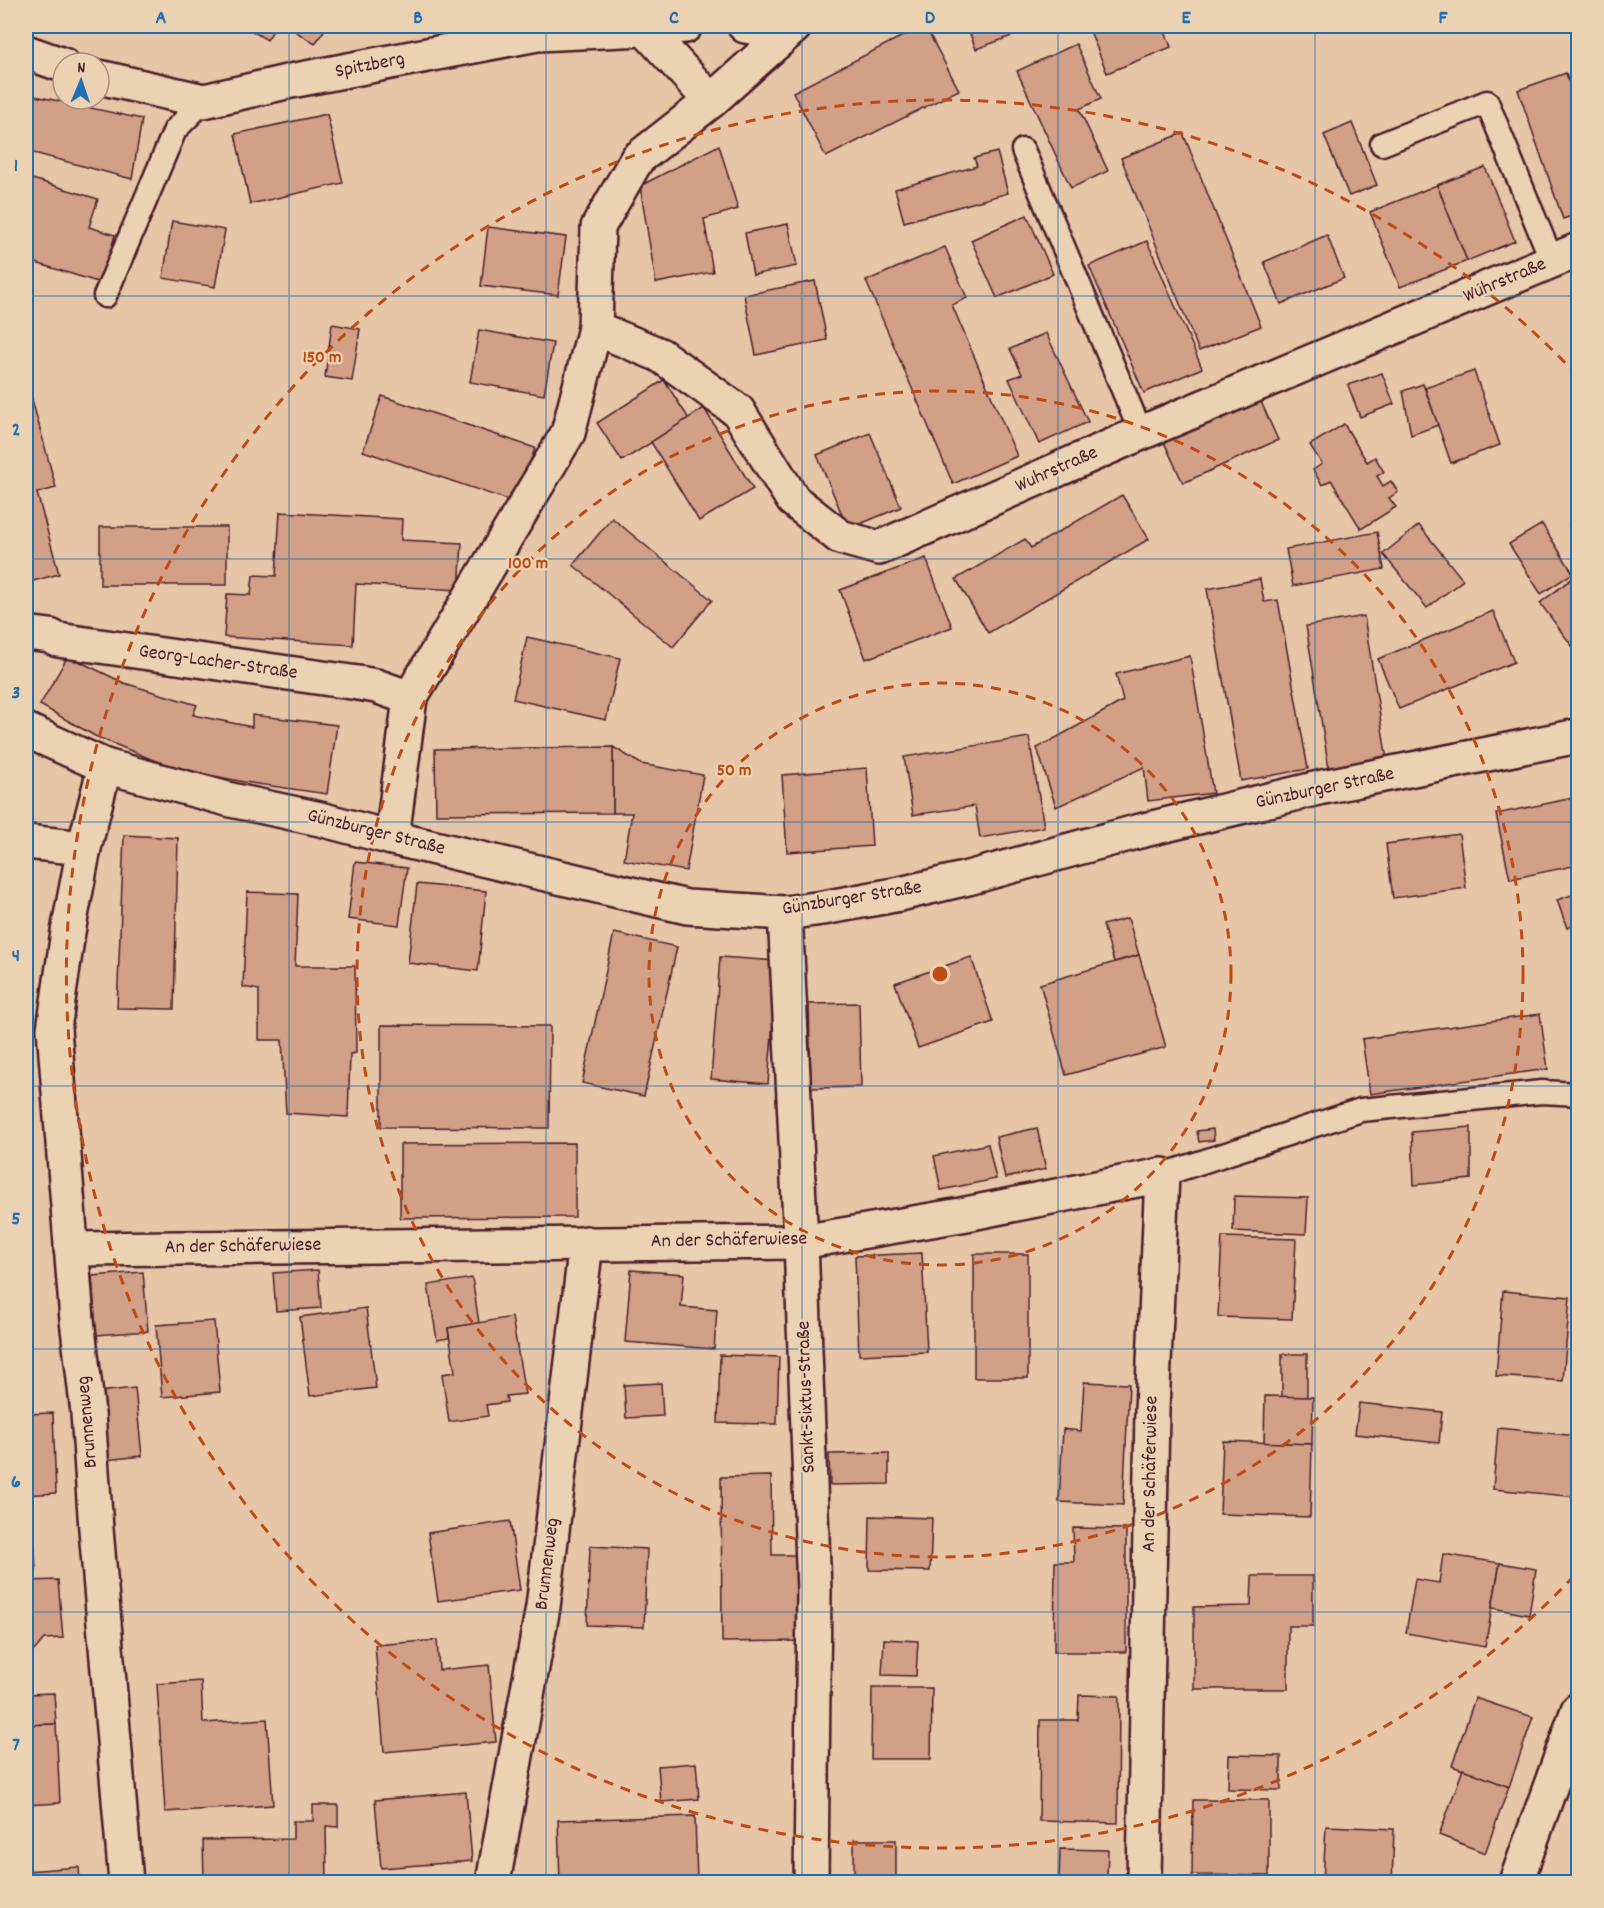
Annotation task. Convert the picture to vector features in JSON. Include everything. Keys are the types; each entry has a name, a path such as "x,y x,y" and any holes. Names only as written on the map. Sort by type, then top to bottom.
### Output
{"street":[{"name":"Spitzberg","path":"111,80 204,101 291,81 537,34 686,26"},
{"path":"745,26 791,29"},
{"path":"645,29 711,101"},
{"path":"392,838 410,698 568,432 595,328 598,227 637,159 711,101 791,29"},
{"path":"26,52 51,61"},
{"name":"Wuhrstraße","path":"595,328 660,355 738,411 793,500 840,537 879,548 1142,433 1565,255"},
{"name":"Georg-Lacher-Straße","path":"26,633 50,636 58,640 367,684 410,698"},
{"name":"Günzburger Straße","path":"26,730 105,766 231,800 320,819 687,907 784,913 900,894 968,878 1136,832 1323,787 1578,736"},
{"path":"71,1249 54,1029 68,932 84,848 105,766"},
{"path":"26,842 84,848"},
{"name":"Sankt-Sixtus-Straße","path":"784,913 801,1242 814,1591 811,1882"},
{"name":"An der Schäferwiese","path":"71,1249 801,1242 961,1215 1162,1176 1152,1410 1144,1882"},
{"name":"Brunnenweg","path":"493,1882 543,1607 586,1243"},
{"name":"Brunnenweg","path":"71,1249 88,1413 126,1882"},
{"path":"1516,1882 1578,1710"}],"lane":[{"path":"105,296 175,130 204,101"},
{"path":"1382,144 1487,102 1565,255"},
{"path":"1023,150 1142,433"},
{"path":"1162,1176 1361,1110 1542,1092 1578,1094"}],"building":[{"path":"244,26 276,26 267,40"},
{"path":"287,26 327,26 315,44"},
{"path":"925,26 959,90 826,157 793,92"},
{"path":"967,26 1029,26 1031,29 976,49"},
{"path":"1088,26 1163,26 1171,47 1107,73"},
{"path":"1076,44 1101,99 1079,109 1108,171 1071,188 1017,71"},
{"path":"1566,73 1578,110 1578,214 1563,219 1518,90"},
{"path":"26,94 51,99 51,111 105,111 142,119 132,179 26,151"},
{"path":"327,114 343,183 250,204 235,134"},
{"path":"1352,123 1377,185 1349,196 1324,135"},
{"path":"1183,133 1261,326 1199,351 1121,158"},
{"path":"719,145 738,209 704,219 713,272 656,283 640,186"},
{"path":"997,152 1008,193 904,222 895,189 977,166 974,158"},
{"path":"1485,167 1515,241 1467,261 1437,185"},
{"path":"26,177 98,199 89,227 115,235 101,283 26,260"},
{"path":"1437,185 1467,261 1400,287 1370,212"},
{"path":"1027,215 1053,274 997,298 971,240"},
{"path":"172,221 225,230 215,287 163,278"},
{"path":"788,224 797,266 753,275 745,233"},
{"path":"488,227 566,237 558,295 481,286"},
{"path":"1327,235 1344,278 1281,304 1264,262"},
{"path":"1147,241 1202,368 1144,393 1089,266"},
{"path":"945,247 967,298 952,305 1017,456 953,484 866,281"},
{"path":"815,281 827,340 756,355 744,295"},
{"path":"332,324 360,329 352,381 325,377"},
{"path":"479,330 553,343 544,395 470,382"},
{"path":"1046,333 1088,422 1039,444 1009,379 1022,374 1010,349"},
{"path":"1474,371 1500,445 1451,463 1425,388"},
{"path":"1382,373 1394,404 1360,417 1348,385"},
{"path":"664,380 689,419 622,461 597,423"},
{"path":"1423,384 1438,425 1411,435 1403,391"},
{"path":"30,392 56,488 37,493 59,574 26,583 26,393"},
{"path":"382,396 535,448 517,503 363,451"},
{"path":"1259,397 1278,440 1183,483 1163,440"},
{"path":"704,408 753,489 699,521 651,442"},
{"path":"1344,424 1367,462 1375,457 1384,472 1377,476 1383,486 1391,481 1398,492 1389,498 1396,507 1361,529 1331,480 1322,485 1313,470 1322,464 1310,445"},
{"path":"870,433 901,507 848,529 817,455"},
{"path":"1122,495 1149,539 988,633 956,579 1025,539 1031,548"},
{"path":"280,512 402,519 401,540 462,543 459,590 356,584 353,645 224,637 227,594 251,595 253,575 276,576"},
{"path":"612,518 712,600 673,647 573,565"},
{"path":"1578,519 1578,542 1569,525"},
{"path":"1542,524 1573,573 1541,594 1509,544"},
{"path":"1419,525 1463,580 1427,608 1383,554"},
{"path":"100,527 227,527 227,585 100,585"},
{"path":"1377,532 1384,569 1293,586 1286,549"},
{"path":"926,558 952,627 866,659 840,590"},
{"path":"1578,574 1578,654 1540,603"},
{"path":"1260,579 1264,602 1278,600 1308,769 1241,781 1207,589"},
{"path":"1493,611 1514,662 1399,709 1378,659"},
{"path":"1364,616 1387,760 1329,769 1306,626"},
{"path":"527,637 620,658 606,720 513,699"},
{"path":"68,656 124,683 197,705 193,715 252,727 252,715 337,725 327,794 244,782 170,767 95,736 40,705"},
{"path":"1190,656 1213,793 1148,801 1144,767 1056,807 1037,748 1123,701 1116,674"},
{"path":"1029,737 1044,827 980,838 975,806 913,815 904,757"},
{"path":"613,747 641,764 703,775 686,871 624,860 632,813 613,813"},
{"path":"613,747 613,813 436,814 435,749"},
{"path":"867,768 872,846 787,852 782,775"},
{"path":"1578,797 1578,865 1510,879 1496,814"},
{"path":"1459,834 1466,888 1393,898 1386,844"},
{"path":"124,835 178,838 174,1009 117,1008"},
{"path":"355,862 407,868 399,925 348,919"},
{"path":"417,884 486,891 478,971 408,963"},
{"path":"247,892 298,894 295,966 355,966 356,1053 350,1054 348,1117 286,1113 282,1040 259,1040 259,990 243,987"},
{"path":"1578,893 1578,924 1567,928 1557,900"},
{"path":"1128,918 1139,955 1114,962 1103,925"},
{"path":"614,933 677,947 644,1096 582,1083"},
{"path":"1139,955 1166,1047 1066,1075 1040,984"},
{"path":"720,957 778,961 768,1084 711,1079"},
{"path":"971,957 993,1022 918,1048 895,983"},
{"path":"859,1003 861,1087 811,1088 809,1004"},
{"path":"1540,1014 1548,1069 1370,1094 1362,1039"},
{"path":"381,1025 550,1026 549,1128 381,1127"},
{"path":"1471,1127 1471,1179 1414,1185 1412,1132"},
{"path":"1037,1128 1046,1169 1005,1178 996,1137"},
{"path":"1213,1129 1214,1140 1199,1142 1197,1131"},
{"path":"575,1143 575,1217 400,1218 400,1144"},
{"path":"988,1144 996,1179 941,1190 934,1156"},
{"path":"1234,1196 1308,1198 1306,1234 1233,1231"},
{"path":"1578,1203 1578,1253 1573,1252"},
{"path":"1222,1237 1296,1239 1292,1319 1218,1317"},
{"path":"922,1253 927,1352 859,1355 855,1256"},
{"path":"974,1254 1028,1254 1028,1378 974,1378"},
{"path":"318,1270 321,1308 276,1311 273,1273"},
{"path":"631,1270 684,1274 681,1307 717,1310 714,1349 625,1342"},
{"path":"143,1272 148,1331 96,1335 92,1276"},
{"path":"472,1278 479,1323 448,1328 449,1338 437,1340 428,1285"},
{"path":"1503,1291 1570,1297 1563,1381 1496,1376"},
{"path":"366,1308 376,1388 310,1396 300,1317"},
{"path":"512,1317 525,1394 506,1396 507,1402 486,1405 488,1416 449,1422 442,1374 455,1372 448,1328"},
{"path":"214,1321 220,1392 162,1397 156,1325"},
{"path":"1282,1354 1307,1354 1307,1397 1282,1397"},
{"path":"720,1355 779,1357 777,1424 718,1423"},
{"path":"1084,1382 1129,1384 1123,1505 1059,1502 1063,1429 1081,1431"},
{"path":"661,1383 663,1416 626,1418 624,1385"},
{"path":"135,1388 142,1456 105,1460 98,1392"},
{"path":"1265,1396 1313,1397 1312,1444 1264,1443"},
{"path":"1359,1403 1442,1412 1439,1443 1355,1434"},
{"path":"53,1413 56,1493 26,1495 26,1414"},
{"path":"1498,1428 1578,1436 1577,1497 1493,1489"},
{"path":"1223,1441 1312,1444 1310,1517 1220,1514"},
{"path":"889,1453 889,1484 830,1485 829,1454"},
{"path":"771,1476 772,1555 799,1555 800,1641 722,1642 721,1477"},
{"path":"870,1516 932,1518 930,1571 869,1570"},
{"path":"510,1521 520,1590 438,1601 428,1533"},
{"path":"1073,1528 1126,1529 1126,1652 1054,1652 1055,1562 1074,1562"},
{"path":"26,1535 34,1535 36,1571 26,1572"},
{"path":"590,1546 647,1549 644,1627 587,1625"},
{"path":"1443,1554 1500,1563 1485,1647 1406,1633 1415,1579 1439,1583"},
{"path":"1500,1563 1536,1569 1529,1615 1492,1608"},
{"path":"1252,1576 1313,1576 1313,1626 1288,1626 1288,1689 1194,1689 1194,1607 1251,1606"},
{"path":"58,1580 63,1638 44,1639 34,1651 26,1644 26,1581"},
{"path":"884,1639 918,1641 916,1676 882,1675"},
{"path":"437,1640 439,1670 489,1665 496,1742 384,1752 375,1645"},
{"path":"201,1681 203,1723 267,1719 273,1805 165,1812 157,1684"},
{"path":"872,1688 932,1688 931,1759 871,1759"},
{"path":"54,1693 56,1724 26,1725 26,1694"},
{"path":"1079,1695 1119,1696 1118,1823 1039,1821 1040,1720 1078,1720"},
{"path":"1475,1698 1533,1717 1509,1787 1452,1766"},
{"path":"56,1724 60,1803 26,1805 26,1725"},
{"path":"1229,1755 1281,1756 1281,1790 1228,1789"},
{"path":"696,1763 699,1799 661,1802 658,1766"},
{"path":"1463,1769 1509,1787 1485,1853 1439,1835"},
{"path":"466,1792 472,1861 381,1868 375,1800"},
{"path":"1193,1800 1269,1800 1269,1876 1192,1875"},
{"path":"313,1805 338,1805 338,1827 326,1826 327,1882 204,1882 203,1840 293,1839 293,1821 313,1821"},
{"path":"695,1816 697,1882 560,1882 558,1820"},
{"path":"1326,1826 1394,1829 1392,1882 1323,1882"},
{"path":"854,1840 896,1840 896,1881 854,1881"},
{"path":"1060,1849 1108,1850 1107,1877 1118,1877 1118,1882 1039,1882 1039,1880 1059,1881"},
{"path":"79,1867 80,1882 26,1882 26,1871"}]}
